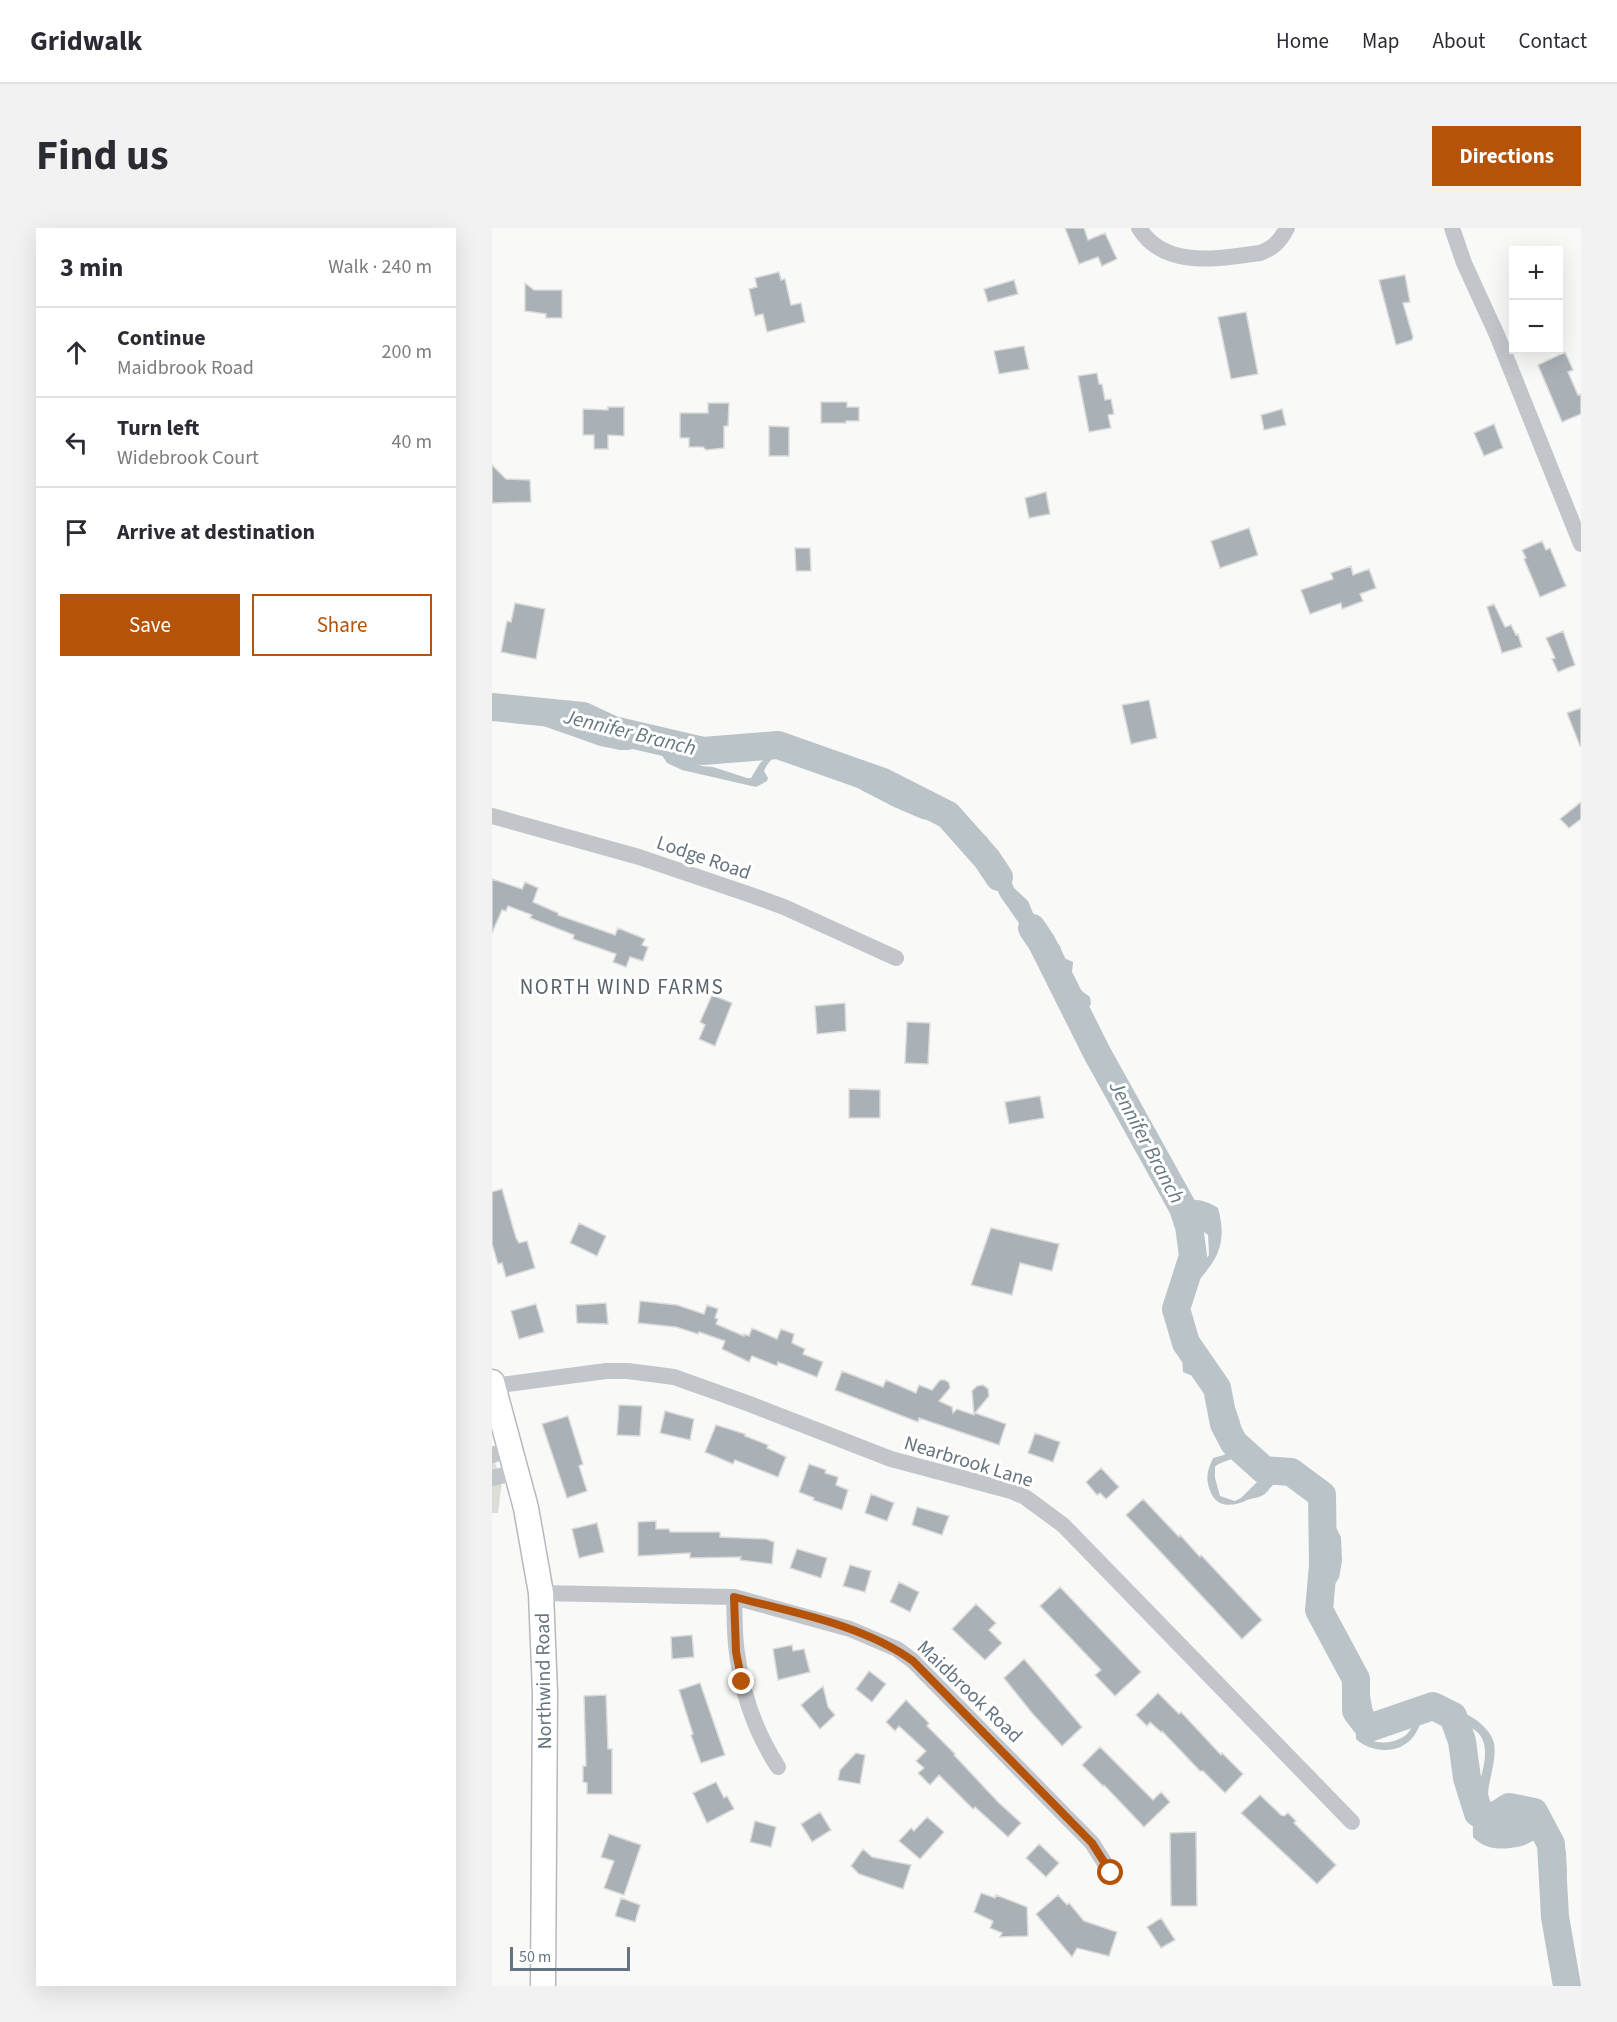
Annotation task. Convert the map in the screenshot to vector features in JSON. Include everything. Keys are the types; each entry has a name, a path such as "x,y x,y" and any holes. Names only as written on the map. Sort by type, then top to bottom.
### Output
{"street":[{"path":"1139,228 1151,242 1161,249 1190,259 1203,260 1268,250 1276,245 1287,228"},
{"path":"1452,228 1581,544"},
{"name":"Lodge Road","path":"492,816 639,857 751,895 784,907 896,957"},
{"name":"Nearbrook Lane","path":"493,1384 606,1371 628,1371 674,1377 891,1459 1025,1497 1063,1525 1352,1822"},
{"name":"Northwind Road","path":"493,1384 502,1452 517,1472 533,1539 542,1593 545,1693 543,1986"},
{"path":"492,1478 517,1472"},
{"name":"Maidbrook Road","path":"542,1593 734,1597 850,1629 879,1641 905,1655 1002,1750 1092,1843 1111,1873"},
{"path":"734,1597 736,1652 742,1682 765,1746 778,1767"}],"shaded area":[{"path":"492,1455 502,1481 498,1513 492,1513"}],"water":[{"name":"Jennifer Branch","path":"492,706 532,711 569,727 602,737 623,735 657,741 680,756 702,766 713,767 747,778 751,778 760,763 772,753 784,749 812,749 825,755 864,785 880,790 907,806 941,809 987,837 995,857 1007,871 1014,888 1028,901 1033,913 1060,946 1064,958 1073,962 1073,980 1090,997 1091,1004 1086,1011 1087,1016 1100,1031 1121,1074 1126,1077 1137,1115 1153,1146 1154,1165 1165,1185 1184,1201 1201,1201 1218,1208 1222,1229 1220,1246 1206,1272 1187,1295 1179,1309 1174,1326 1182,1340 1202,1358 1222,1383 1241,1425 1243,1442 1239,1453 1215,1467 1215,1478 1220,1496 1235,1501 1261,1478 1274,1472 1320,1477 1327,1482 1325,1499 1341,1537 1342,1561 1339,1578 1323,1602 1321,1612 1369,1689 1373,1713 1361,1733 1377,1742 1390,1742 1402,1738 1422,1711 1435,1706 1455,1709 1466,1714 1476,1720 1491,1735 1495,1749 1488,1794 1490,1801 1511,1817 1532,1819 1552,1831 1560,1839 1566,1852 1567,1875 1561,1909 1567,1942 1566,1986 1560,1986 1555,1944 1553,1904 1559,1862 1552,1844 1544,1836 1522,1846 1496,1848 1484,1845 1473,1837 1473,1808 1485,1760 1484,1742 1480,1735 1450,1714 1436,1710 1427,1712 1413,1737 1400,1747 1377,1749 1362,1744 1356,1739 1356,1729 1365,1709 1364,1688 1324,1632 1315,1627 1313,1615 1316,1603 1334,1571 1336,1544 1332,1535 1322,1527 1315,1501 1300,1479 1282,1478 1265,1494 1232,1505 1218,1502 1211,1493 1207,1479 1213,1458 1224,1455 1230,1450 1239,1436 1238,1426 1215,1381 1183,1372 1179,1344 1169,1327 1169,1318 1177,1295 1209,1255 1208,1235 1200,1229 1197,1221 1182,1206 1164,1193 1154,1182 1139,1151 1112,1077 1098,1057 1088,1031 1080,1020 1062,980 1047,955 1021,926 1000,896 996,887 997,881 983,864 973,841 963,832 894,807 799,753 782,754 773,758 764,771 768,778 767,781 756,787 682,770 667,763 659,751 649,747 640,746 620,750 600,746 501,711 492,712"}],"building":[{"path":"1065,228 1084,228 1088,240 1105,233 1117,259 1102,266 1098,257 1079,264"},
{"path":"779,272 781,280 785,279 791,305 801,303 805,322 767,332 763,314 755,316 749,289 757,287 755,278"},
{"path":"1405,275 1410,302 1403,303 1413,337 1412,340 1396,345 1379,280"},
{"path":"1014,280 1018,294 988,302 984,289"},
{"path":"525,283 534,290 562,290 562,318 546,318 546,314 525,311"},
{"path":"1246,312 1258,374 1231,379 1218,317"},
{"path":"1024,346 1029,369 999,374 994,351"},
{"path":"1565,352 1573,370 1568,372 1578,395 1581,394 1581,414 1562,422 1538,365"},
{"path":"1097,373 1105,400 1111,399 1114,414 1108,415 1111,428 1089,432 1078,376"},
{"path":"821,402 847,402 847,407 859,407 859,421 821,423"},
{"path":"708,403 729,403 728,426 724,426 724,448 706,450 703,447 689,447 689,438 680,438 680,413 708,413"},
{"path":"608,407 624,407 624,436 608,435 608,449 594,449 594,435 583,435 583,409 608,410"},
{"path":"1282,409 1286,425 1264,430 1261,415"},
{"path":"1494,424 1503,448 1484,456 1474,433"},
{"path":"769,426 789,427 789,456 769,456"},
{"path":"492,465 506,479 530,480 531,502 492,503"},
{"path":"1046,492 1050,514 1029,518 1025,498"},
{"path":"1249,528 1258,555 1220,568 1211,541"},
{"path":"1542,541 1546,550 1550,548 1566,586 1540,597 1522,550"},
{"path":"795,548 810,548 811,571 796,571"},
{"path":"1351,566 1353,575 1369,569 1376,588 1360,594 1363,601 1342,609 1341,603 1310,614 1301,590 1333,579 1331,573"},
{"path":"515,603 545,609 536,659 501,652 507,621 511,622"},
{"path":"1494,604 1505,627 1511,625 1516,635 1518,634 1522,647 1502,653 1487,607"},
{"path":"1563,631 1575,665 1558,672 1552,659 1555,658 1546,638"},
{"path":"1149,700 1157,738 1131,744 1122,705"},
{"path":"1581,708 1581,746 1580,746 1567,713"},
{"path":"1581,802 1581,819 1569,828 1560,819"},
{"path":"492,879 522,889 525,882 538,888 533,902 558,915 615,935 618,928 645,939 642,945 648,947 643,961 630,957 626,967 613,962 616,954 573,939 574,935 530,918 532,915 508,906 506,911 502,910 492,933"},
{"path":"712,995 732,1003 715,1046 699,1039 705,1025 700,1022"},
{"path":"845,1003 846,1031 817,1034 815,1006"},
{"path":"907,1022 930,1023 928,1064 905,1063"},
{"path":"849,1089 880,1090 880,1118 849,1118"},
{"path":"1040,1096 1044,1118 1009,1124 1005,1102"},
{"path":"502,1189 516,1238 519,1243 527,1241 535,1268 506,1277 502,1263 498,1264 492,1244 492,1192"},
{"path":"579,1223 606,1236 597,1256 570,1243"},
{"path":"991,1228 1059,1244 1052,1271 1020,1263 1012,1295 971,1285"},
{"path":"640,1301 677,1305 704,1314 707,1305 718,1309 716,1324 744,1336 744,1334 749,1336 752,1328 777,1339 781,1329 794,1334 792,1343 805,1349 803,1354 823,1362 817,1377 778,1362 777,1366 752,1356 749,1362 722,1349 725,1341 676,1327 638,1323"},
{"path":"606,1303 608,1324 577,1323 576,1305"},
{"path":"536,1304 544,1332 519,1339 511,1311"},
{"path":"842,1371 883,1387 886,1380 916,1393 919,1385 932,1390 940,1380 945,1380 949,1383 950,1388 939,1401 952,1407 953,1413 957,1409 974,1415 972,1391 977,1386 983,1385 988,1389 989,1396 975,1413 1006,1424 999,1445 919,1418 918,1422 835,1390"},
{"path":"619,1405 642,1406 640,1436 617,1435"},
{"path":"665,1411 694,1419 690,1440 660,1433"},
{"path":"568,1416 583,1464 579,1466 587,1491 567,1498 542,1424"},
{"path":"716,1425 745,1434 786,1457 778,1477 735,1460 733,1464 705,1452"},
{"path":"1035,1433 1060,1442 1053,1462 1028,1453"},
{"path":"809,1464 838,1477 836,1485 848,1490 842,1510 813,1500 814,1498 799,1492"},
{"path":"1101,1468 1119,1487 1106,1499 1100,1493 1097,1495 1086,1482"},
{"path":"871,1494 894,1503 887,1521 865,1513"},
{"path":"1143,1499 1179,1537 1180,1535 1200,1557 1201,1555 1262,1620 1242,1639 1126,1515"},
{"path":"917,1507 949,1516 942,1535 912,1525"},
{"path":"656,1521 656,1529 669,1529 670,1532 720,1532 720,1537 766,1539 774,1542 772,1564 740,1560 741,1557 690,1558 690,1553 638,1556 638,1522"},
{"path":"597,1523 604,1552 579,1558 572,1529"},
{"path":"797,1549 827,1558 821,1578 790,1568"},
{"path":"850,1565 871,1571 865,1592 843,1586"},
{"path":"899,1582 919,1592 910,1612 890,1602"},
{"path":"1060,1587 1141,1672 1115,1696 1095,1675 1101,1670 1040,1606"},
{"path":"976,1604 996,1623 989,1630 1002,1643 985,1660 952,1629"},
{"path":"692,1635 694,1657 672,1659 671,1637"},
{"path":"792,1645 793,1651 804,1649 810,1672 778,1680 773,1649"},
{"path":"1024,1659 1082,1727 1062,1746 1004,1678"},
{"path":"869,1671 886,1684 872,1702 856,1689"},
{"path":"700,1683 725,1755 701,1763 679,1690"},
{"path":"823,1686 828,1707 835,1715 820,1729 801,1705"},
{"path":"1158,1693 1179,1714 1181,1712 1221,1755 1222,1753 1243,1774 1225,1793 1203,1771 1200,1771 1162,1731 1150,1722 1147,1726 1136,1715"},
{"path":"606,1695 608,1749 612,1749 612,1794 587,1794 587,1783 583,1782 583,1766 586,1766 584,1696"},
{"path":"906,1700 929,1723 927,1726 954,1755 1021,1823 1008,1837 975,1807 973,1809 939,1775 930,1785 918,1773 924,1768 916,1761 926,1751 899,1726 895,1731 886,1722"},
{"path":"1100,1747 1153,1800 1161,1792 1170,1802 1144,1827 1082,1765"},
{"path":"856,1753 865,1755 860,1784 838,1780 840,1770"},
{"path":"716,1782 724,1798 727,1796 734,1809 707,1823 693,1793"},
{"path":"1260,1795 1281,1815 1288,1813 1296,1821 1294,1823 1336,1865 1317,1884 1241,1813"},
{"path":"820,1812 831,1830 812,1842 801,1824"},
{"path":"927,1817 944,1832 920,1859 899,1841 911,1828 914,1831"},
{"path":"755,1821 776,1827 771,1847 750,1842"},
{"path":"1196,1832 1197,1906 1171,1906 1170,1833"},
{"path":"609,1834 641,1845 624,1895 604,1888 614,1861 601,1857"},
{"path":"1039,1844 1059,1863 1046,1877 1026,1858"},
{"path":"863,1849 872,1857 911,1865 903,1889 859,1874 851,1866"},
{"path":"981,1893 995,1898 996,1895 1027,1907 1028,1936 1000,1937 1002,1933 990,1928 993,1921 974,1912"},
{"path":"1058,1895 1067,1905 1069,1903 1084,1921 1117,1932 1109,1956 1077,1948 1072,1957 1045,1925 1036,1914"},
{"path":"621,1898 640,1905 635,1922 615,1916"},
{"path":"1161,1918 1175,1940 1161,1948 1147,1927"}],"waterway":[{"name":"Jennifer Branch","path":"492,707 583,716 613,730 703,751 778,745 883,782 948,815 987,859 999,877"},
{"name":"Jennifer Branch","path":"1032,928 1042,943 1097,1053 1183,1208 1189,1226 1193,1256 1176,1309 1186,1343 1217,1388 1224,1424 1234,1443 1264,1470 1291,1472 1322,1495 1323,1565 1319,1610 1356,1679 1356,1711 1369,1728 1433,1706 1453,1716 1462,1741 1467,1778 1478,1813 1489,1820 1509,1807 1534,1812 1551,1844 1555,1917 1567,1986"}],"district":[{"name":"NORTH WIND FARMS","path":"622,987"}],"route":[{"path":"742,1682 736,1652 734,1597 850,1629 897,1649 913,1661 1092,1843 1111,1873"}]}
